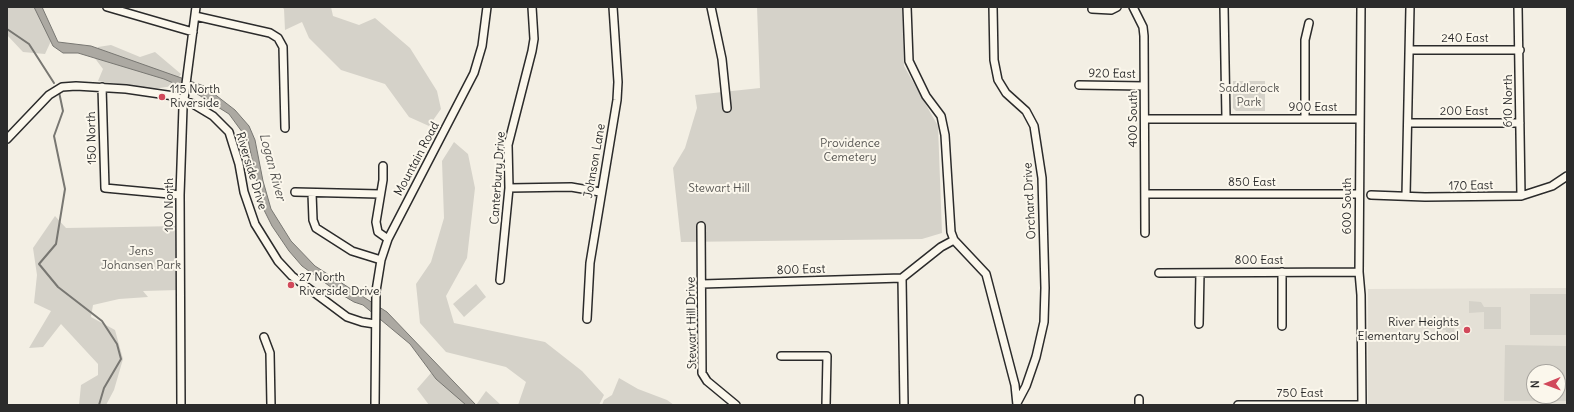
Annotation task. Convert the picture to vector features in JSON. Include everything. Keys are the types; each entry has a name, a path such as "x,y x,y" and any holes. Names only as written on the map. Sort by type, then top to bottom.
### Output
{"street":[{"path":"107,7 193,32"},
{"name":"100 North","path":"181,405 180,195 183,99 196,7"},
{"name":"Mountain Road","path":"375,405 376,291 381,260 388,239 474,73 482,46 487,7"},
{"name":"Canterbury Drive","path":"500,280 509,188 508,145 532,52 534,39 532,7"},
{"name":"Johnson Lane","path":"587,319 590,263 600,192 617,100 618,82 613,7"},
{"path":"711,7 722,58 727,108"},
{"path":"907,7 909,61 926,96 941,116 945,135 951,232 954,240 986,274 1015,385 1017,404"},
{"name":"Orchard Drive","path":"992,7 994,60 998,80 1006,93 1026,111 1034,126 1042,178 1045,288 1044,322 1036,357 1026,386 1017,404"},
{"path":"1092,9 1111,10 1117,7"},
{"name":"400 South","path":"1133,7 1143,27 1145,233"},
{"path":"1224,7 1226,118"},
{"name":"600 South","path":"1361,7 1359,272 1361,295 1362,405"},
{"path":"1406,196 1410,7"},
{"name":"610 North","path":"1518,7 1520,50 1521,196"},
{"path":"195,16 270,33 278,38 283,47 285,128"},
{"path":"1305,119 1305,40 1309,23"},
{"name":"240 East","path":"1410,50 1520,50"},
{"name":"920 East","path":"1079,85 1144,86"},
{"name":"Riverside Drive","path":"7,139 49,95 62,87 76,86 126,89 183,99 213,116 229,132 239,164 244,192 255,224 278,261 292,276 347,317 362,322 375,324"},
{"name":"150 North","path":"102,87 104,188 180,195"},
{"name":"900 East","path":"1145,119 1360,119"},
{"name":"200 East","path":"1408,123 1520,123"},
{"path":"383,166 376,222 378,232 388,239"},
{"name":"170 East","path":"1371,195 1425,197 1521,196 1552,186 1567,176"},
{"path":"509,188 563,187 600,192"},
{"path":"295,192 380,194"},
{"path":"312,193 313,220 316,228 352,251 381,260"},
{"name":"850 East","path":"1145,194 1359,194"},
{"name":"Stewart Hill Drive","path":"701,226 702,373 707,381 736,405"},
{"path":"904,405 902,278 941,247 954,240"},
{"path":"1282,272 1282,326"},
{"name":"800 East","path":"1159,273 1359,272"},
{"path":"1199,324 1200,273"},
{"name":"800 East","path":"702,284 902,278"},
{"path":"264,337 270,352 271,405"},
{"path":"781,356 827,356 826,405"},
{"name":"750 East","path":"1238,405 1362,405"}],"shaded area":[{"path":"34,7 42,7 58,42 91,46 204,86 235,110 249,126 255,140 263,181 271,209 291,241 315,266 387,312 476,405 466,405 436,379 410,344 363,305 354,302 339,293 302,266 289,251 272,226 262,206 248,140 229,114 194,92 164,79 78,53 63,53 53,46"},
{"name":"River Heights Elementary School","path":"1567,288 1567,405 1368,405 1368,289"}],"green space":[{"path":"7,7 37,7 51,41 45,54 23,52 7,35"},
{"path":"282,7 331,7 333,16 359,25 375,18 410,48 437,91 441,109 429,126 409,117 385,84 341,70 309,38 302,22 285,30 284,9"},
{"name":"Providence Cemetery","path":"757,7 902,7 904,66 938,126 942,233 922,239 681,242 673,168 685,148 697,108 695,95 760,88"},
{"path":"111,45 140,57 155,52 181,74 173,86 153,89 98,81 103,69 94,57 98,47"},
{"name":"Saddlerock Park","path":"1233,81 1265,81 1265,111 1236,111 1233,108"},
{"path":"454,142 468,154 475,188 467,258 446,296 454,323 545,342 582,371 604,395 599,405 518,405 526,382 506,367 446,352 420,323 416,284 431,262 444,218 442,161"},
{"name":"Jens Johansen Park","path":"55,216 66,228 180,226 179,290 143,291 148,297 119,299 93,305 91,317 115,330 123,359 114,390 106,405 79,405 81,385 98,375 98,364 61,324 43,347 29,348 51,311 34,303 37,275 33,248"},
{"path":"476,284 486,297 464,317 453,304"},
{"path":"1530,294 1567,294 1567,335 1530,335"},
{"path":"1469,301 1481,302 1484,307 1501,307 1501,329 1484,329 1484,312 1469,313"},
{"path":"1446,317 1454,317 1454,333 1446,333 1446,330 1438,330 1439,321 1446,321"},
{"path":"1505,345 1567,346 1567,401 1566,364 1526,364 1526,401 1504,401"},
{"path":"431,373 471,405 429,405 417,389"},
{"path":"619,378 638,389 667,400 674,405 602,405 604,400 612,395"},
{"path":"486,391 501,405 476,405"}],"waterway":[{"path":"7,29 29,44 54,83"},
{"path":"59,92 63,111 54,136 65,189 56,244 39,264 58,287 102,321 117,344 121,359 104,388 99,405"}],"place":[{"name":"115 North Riverside","path":"162,97"},
{"name":"27 North Riverside Drive","path":"291,285"},
{"name":"River Heights Elementary School","path":"1467,330"}],"water label":[{"name":"Logan River","path":"272,167"}],"park label":[{"name":"Stewart Hill","path":"719,189"}]}
